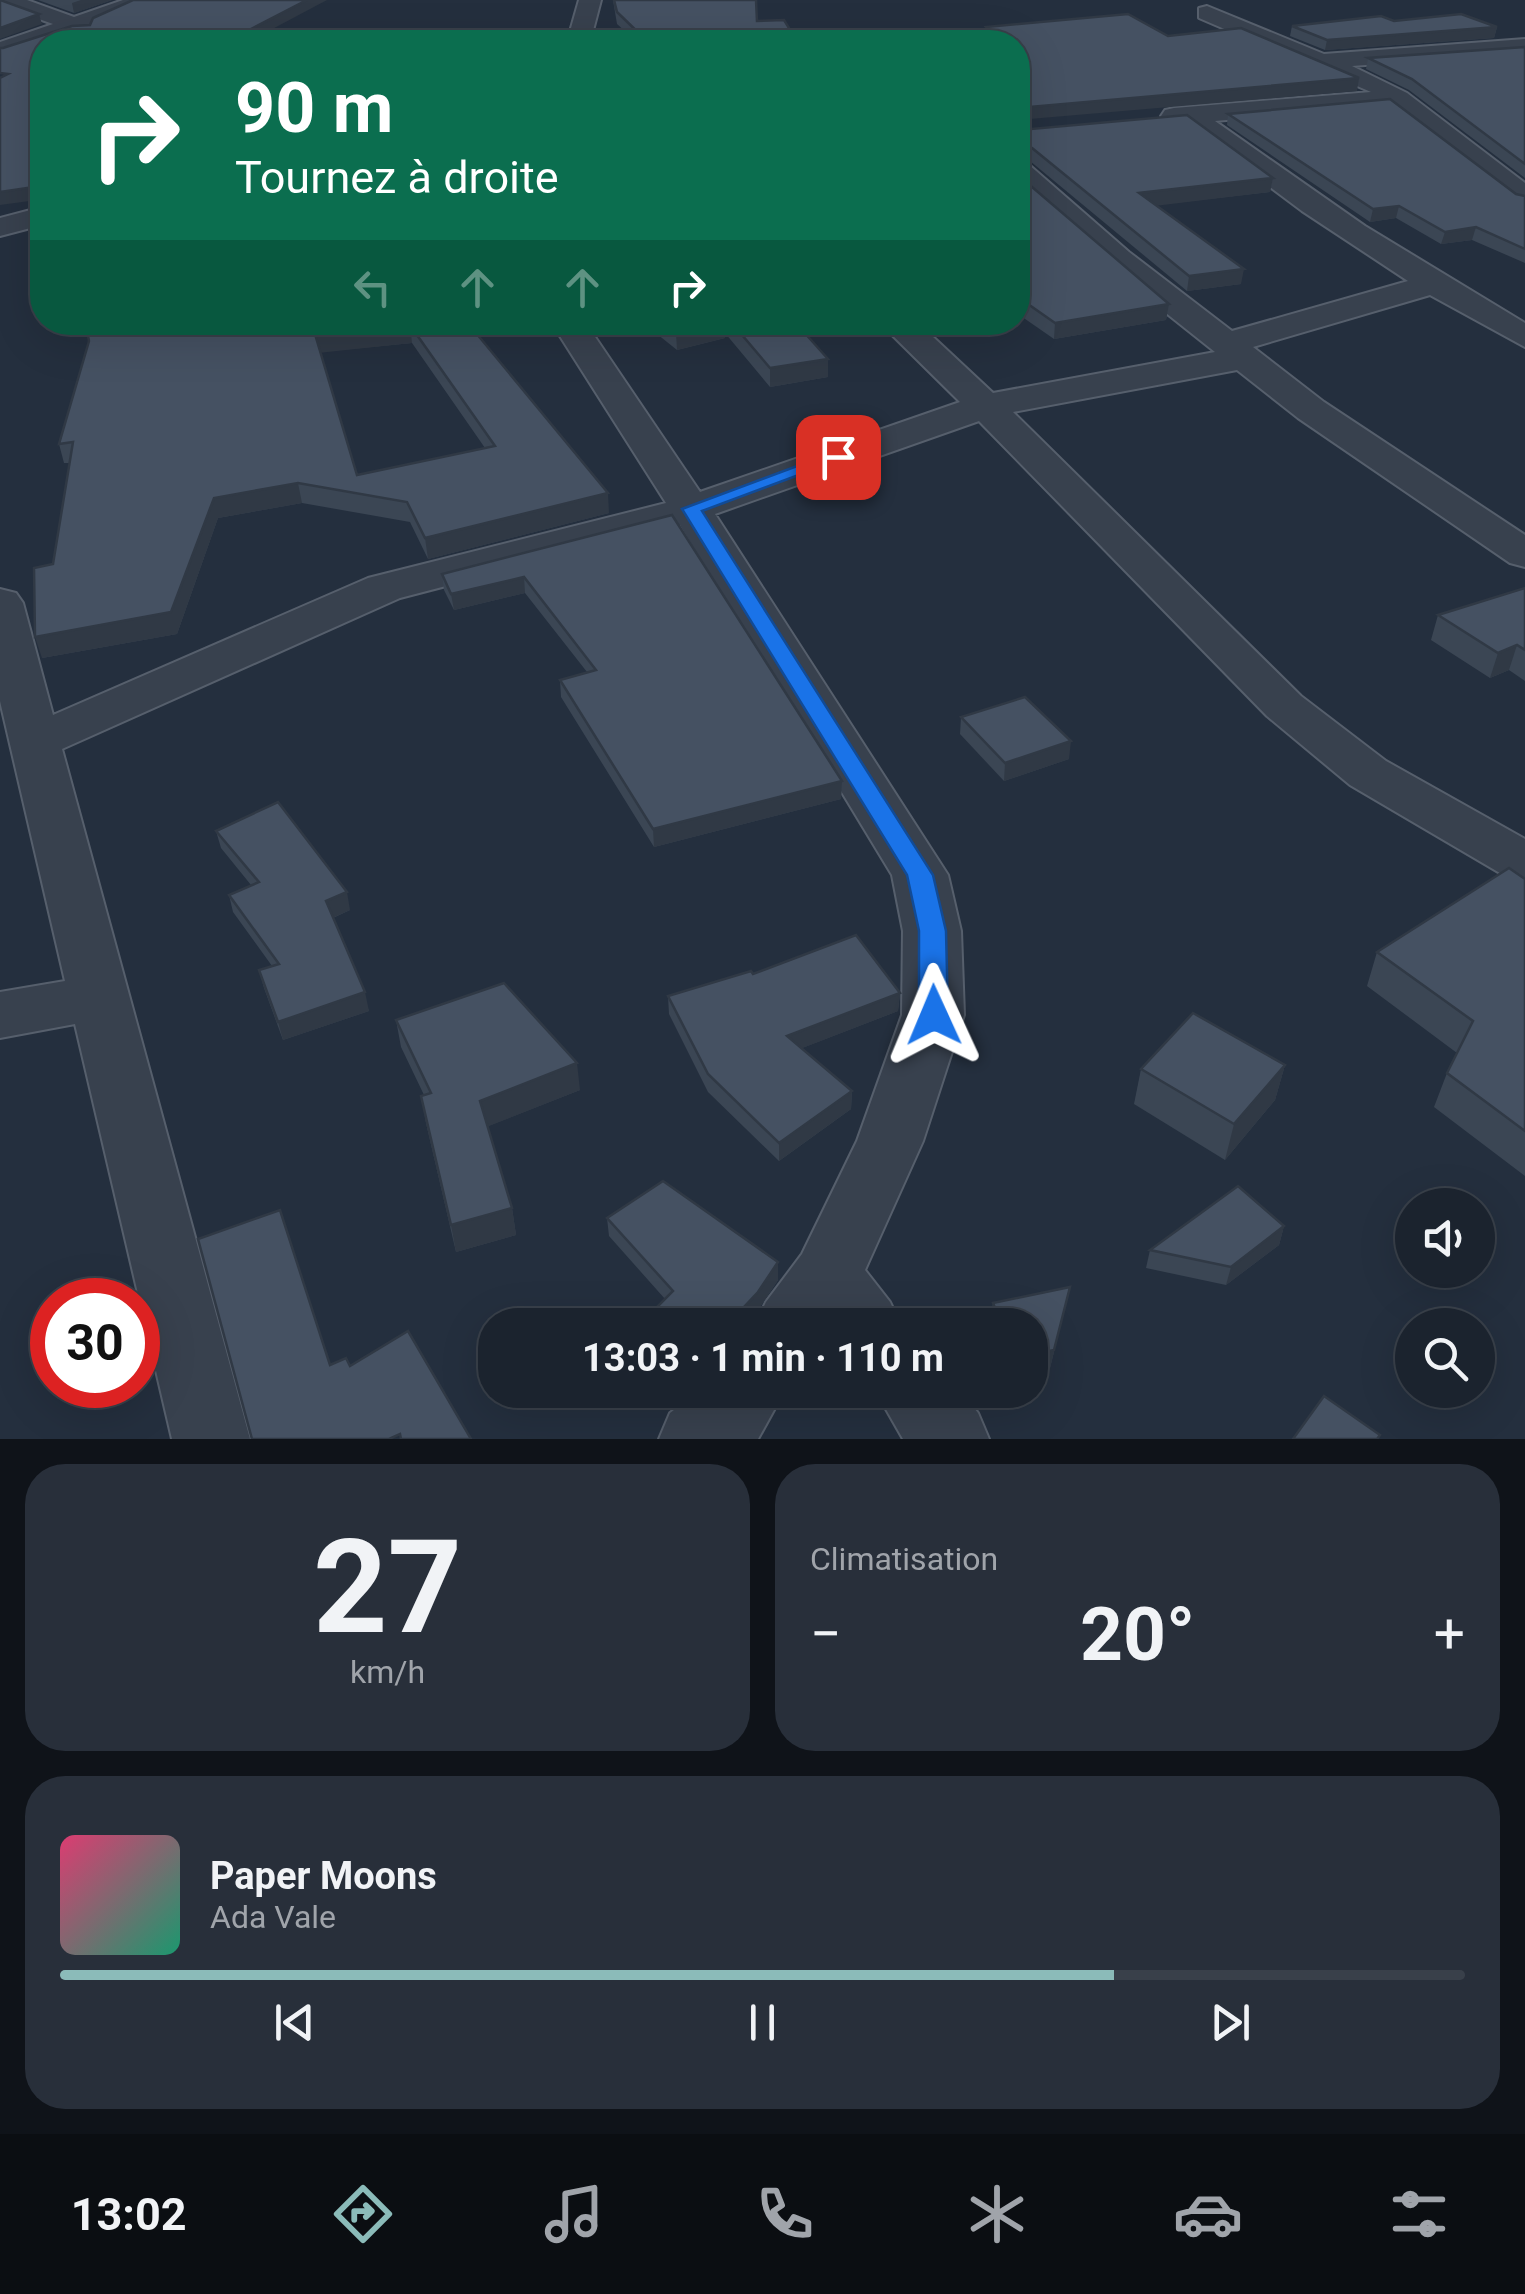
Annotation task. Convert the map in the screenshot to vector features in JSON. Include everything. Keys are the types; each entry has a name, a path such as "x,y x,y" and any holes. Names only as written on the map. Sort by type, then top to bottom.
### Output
{"street":[{"path":"6,0 88,30"},
{"path":"56,30 144,0"},
{"path":"581,30 590,0"},
{"path":"1207,13 1398,98 1525,198"},
{"path":"6,48 30,39"},
{"path":"1317,62 1525,46"},
{"path":"1156,118 1398,98"},
{"path":"1191,114 1263,172 1432,284 1525,338"},
{"path":"1468,152 1506,150"},
{"path":"1030,180 1235,351 1352,439 1525,554"},
{"path":"1030,215 1066,211"},
{"path":"0,227 30,219"},
{"path":"35,742 384,588 691,509 985,406 1235,351 1432,284"},
{"path":"577,335 691,509 920,875 932,931 934,1015 828,1308"},
{"path":"910,335 1284,706 1368,772 1525,863"},
{"path":"0,603 96,998 210,1439"},
{"path":"0,1015 96,998"},
{"path":"698,1439 734,1408"},
{"path":"927,1408 950,1439"}],"building":[{"path":"0,0 39,14 0,28"},
{"path":"133,0 307,0 249,30 59,30 90,25 93,18"},
{"path":"614,0 756,0 757,21 784,20 790,30 636,30 617,12"},
{"path":"1128,14 1168,36 1241,28 1359,78 1030,107 1030,30 986,27"},
{"path":"1461,14 1497,27 1327,40 1292,26 1381,16 1394,21"},
{"path":"30,39 30,188 0,192 0,78 8,74 0,73 3,48"},
{"path":"1525,47 1525,164 1412,79 1368,58"},
{"path":"1390,99 1516,194 1525,196 1525,249 1476,227 1445,232 1399,206 1373,209 1228,114"},
{"path":"1187,115 1273,178 1139,193 1244,269 1189,276 1030,148 1030,129"},
{"path":"1030,185 1169,304 1055,323 1030,305"},
{"path":"88,335 315,335 357,475 495,446 417,335 478,335 608,493 425,538 407,502 298,483 214,498 171,612 35,637 34,568 53,564 73,442 59,444"},
{"path":"742,335 807,335 828,359 770,368"},
{"path":"672,515 842,781 653,829 560,680 596,670 524,577 451,594 442,574"},
{"path":"1525,588 1525,650 1517,645 1498,653 1438,615"},
{"path":"1025,697 1071,741 1005,763 961,717"},
{"path":"278,802 347,892 326,901 365,992 278,1022 259,970 279,964 229,895 259,882 216,831"},
{"path":"1509,868 1525,879 1525,1131 1447,1073 1473,1021 1377,952"},
{"path":"856,935 900,993 787,1036 852,1091 779,1143 708,1074 668,996 751,971 753,974"},
{"path":"504,983 577,1063 480,1101 512,1208 451,1225 421,1096 431,1093 396,1020"},
{"path":"1193,1013 1285,1065 1234,1124 1141,1069"},
{"path":"663,1181 778,1262 743,1308 656,1308 673,1291 607,1218"},
{"path":"1238,1186 1284,1226 1231,1267 1150,1250"},
{"path":"280,1210 330,1365 346,1358 350,1366 408,1331 471,1439 401,1439 400,1434 389,1439 252,1439 198,1239"},
{"path":"1070,1287 1054,1350 1048,1351 1048,1308 995,1308 993,1303"},
{"path":"1324,1396 1380,1435 1377,1439 1293,1439"}],"route":[{"path":"838,457 691,509 920,875 932,931 934,1015"}]}
